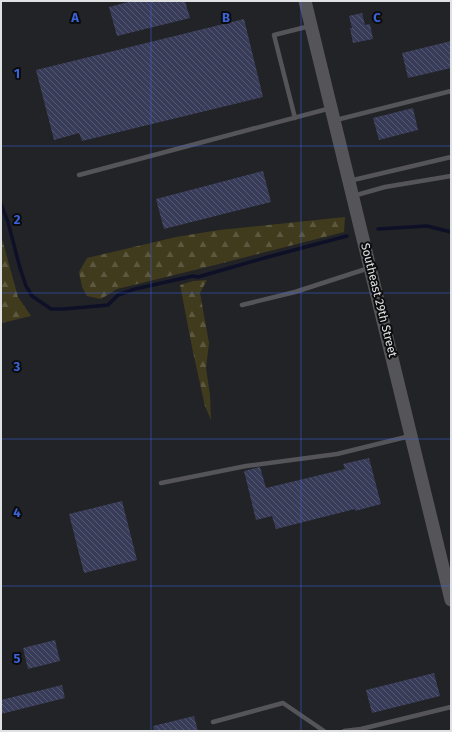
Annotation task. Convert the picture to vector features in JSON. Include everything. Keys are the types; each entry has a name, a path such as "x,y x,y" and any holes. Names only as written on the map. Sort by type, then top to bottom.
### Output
{"main road":[{"name":"Southeast 29th Street","path":"305,1 451,600"}],"lane":[{"path":"294,118 274,35 311,26"},
{"path":"79,175 294,118 333,114 451,91"},
{"path":"350,181 451,157"},
{"path":"353,196 385,187 451,176"},
{"path":"242,305 295,292 371,268"},
{"path":"161,483 246,466 337,454 411,435"},
{"path":"214,722 283,703 324,731"},
{"path":"344,731 361,729 451,707"}],"green space":[{"path":"345,217 344,232 117,289 101,299 87,296 82,287 79,272 87,258 176,237 219,230"},
{"path":"1,235 18,297 31,316 2,323 1,321"},
{"path":"207,280 200,293 209,343 206,368 210,395 211,420 205,406 180,285 193,281"}],"building":[{"path":"132,1 185,1 190,18 117,36 109,7"},
{"path":"362,13 365,25 370,24 373,39 353,43 350,28 352,28 349,16"},
{"path":"244,19 263,97 82,141 79,133 54,140 36,70"},
{"path":"451,41 451,68 408,78 402,53"},
{"path":"413,108 418,130 379,140 373,118"},
{"path":"263,171 271,202 164,229 156,199"},
{"path":"369,458 381,504 276,529 272,516 256,520 244,471 260,467 266,488 345,469 343,464"},
{"path":"122,501 137,560 84,573 69,514"},
{"path":"55,640 60,661 28,669 23,648"},
{"path":"434,673 440,696 372,713 366,690"},
{"path":"62,685 65,698 1,714 1,700"},
{"path":"194,716 198,731 154,731 153,726"}],"waterway":[{"path":"1,204 8,222 26,286 32,296 51,309 108,305 118,295 135,289 193,276 198,277 347,236"},
{"path":"378,229 427,226 451,232"}]}
